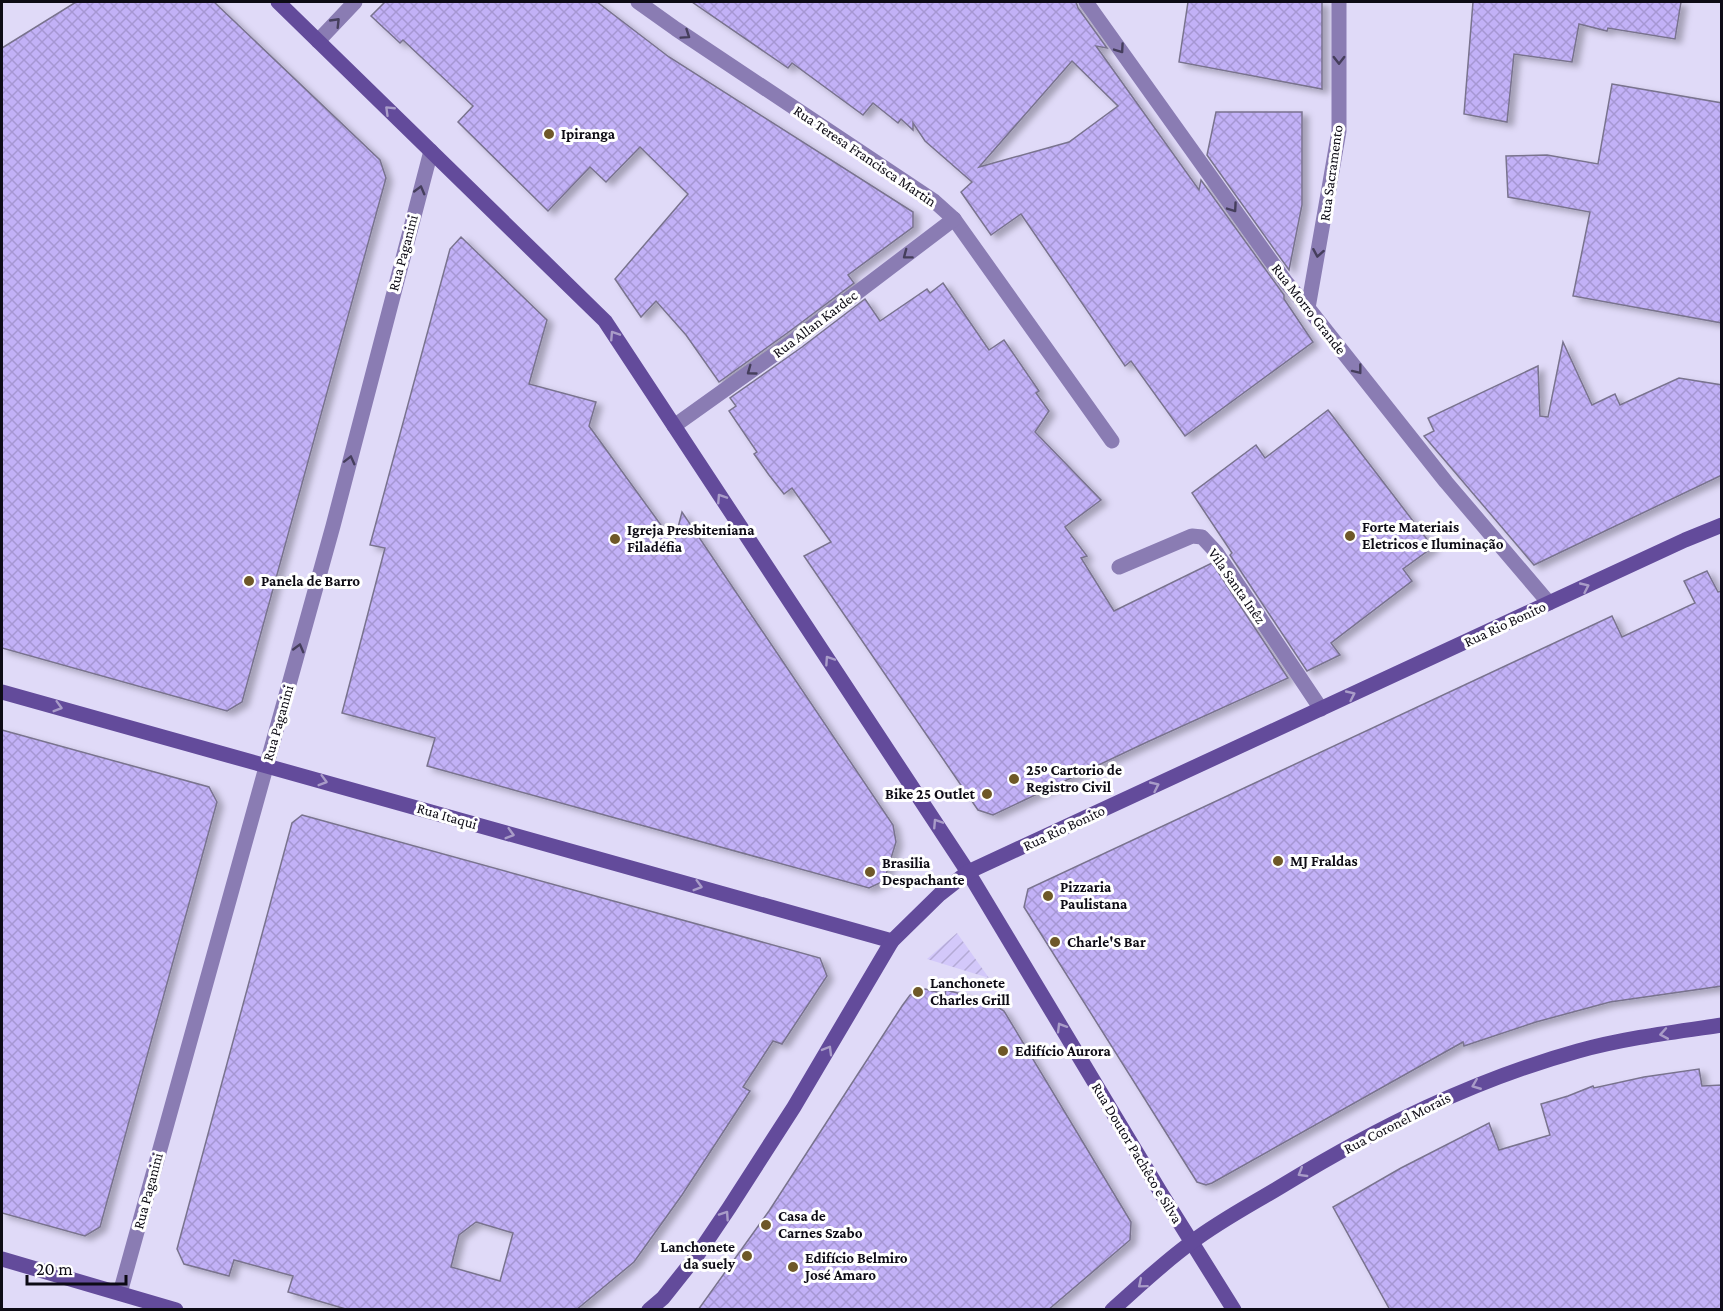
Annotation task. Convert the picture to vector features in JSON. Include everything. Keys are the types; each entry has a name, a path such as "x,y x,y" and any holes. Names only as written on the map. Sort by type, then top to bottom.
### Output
{"street":[{"name":"Rua Doutor Pachêco e Silva","path":"278,2 605,321 968,872 1234,1310"},
{"path":"318,40 355,2"},
{"name":"Rua Teresa Francisca Martin","path":"638,2 934,201 954,219 1112,441"},
{"name":"Rua Morro Grande","path":"1086,2 1286,282 1446,482 1549,603"},
{"name":"Rua Sacramento","path":"1308,308 1339,131 1339,2"},
{"name":"Rua Paganini","path":"120,1293 333,526 431,151"},
{"name":"Rua Allan Kardec","path":"674,426 796,339 954,219"},
{"name":"Rua Rio Bonito","path":"649,1310 663,1298 691,1263 729,1208 794,1107 892,941 939,894 968,872 1685,540 1722,525"},
{"name":"Vila Santa Inêz","path":"1119,567 1192,536 1202,537 1216,552 1321,709"},
{"name":"Rua Itaqui","path":"2,692 892,941"},
{"name":"Rua Coronel Morais","path":"1112,1310 1191,1242 1330,1156 1415,1112 1495,1078 1579,1051 1667,1033 1722,1025"},
{"path":"2,1259 176,1310"}],"shaded area":[{"path":"957,933 989,978 927,959"}],"building":[{"path":"76,2 214,2 380,160 386,178 242,702 227,711 2,648 2,48"},
{"path":"385,2 597,2 669,57 913,212 913,227 848,275 854,283 719,382 686,335 656,301 641,317 615,279 688,194 640,147 606,182 590,167 548,211 458,122 473,106 403,40 400,43 371,16"},
{"path":"692,2 1076,2 1107,48 1096,46 1199,190 1201,180 1284,295 1284,299 1313,342 1185,436 1131,361 1125,366 1021,214 991,235 961,192 972,182 925,141 913,123 913,130 901,119 898,123 873,103 863,115 792,63 788,68","holes":["1072,61 1118,106 1069,142 979,167"]},
{"path":"1188,2 1322,2 1322,89 1179,62"},
{"path":"1473,2 1681,2 1675,39 1608,28 1607,31 1579,24 1572,62 1514,54 1507,122 1464,114"},
{"path":"1612,84 1722,103 1722,323 1573,296 1590,212 1508,197 1506,156 1547,155 1598,164"},
{"path":"1216,112 1302,112 1302,205 1289,270 1207,155"},
{"path":"461,237 547,320 529,384 596,402 589,426 674,543 682,512 893,825 896,842 884,881 869,888 427,766 435,738 342,713 385,548 370,545 450,249"},
{"path":"943,283 989,350 1004,340 1039,391 1036,393 1049,411 1035,432 1101,500 1065,527 1087,556 1081,558 1114,611 1212,563 1288,678 993,815 978,810 804,556 831,542 792,488 784,494 769,475 754,454 757,452 729,411 736,406 730,398 865,299 880,321 927,289 930,293"},
{"path":"1563,342 1592,405 1615,394 1620,405 1679,378 1722,385 1722,475 1534,565 1424,436 1434,431 1428,418 1538,366 1540,416 1548,417"},
{"path":"1328,410 1433,547 1403,569 1412,581 1331,643 1340,655 1307,671 1192,493 1256,445 1265,458"},
{"path":"1707,571 1718,592 1722,591 1722,986 1610,1002 1536,1022 1464,1046 1463,1042 1212,1183 1206,1185 1197,1182 1024,907 1028,889 1612,616 1622,637 1695,603 1684,581"},
{"path":"2,730 209,787 217,802 100,1227 85,1236 2,1213"},
{"path":"302,815 820,958 827,976 782,1044 773,1041 743,1087 750,1091 682,1195 634,1262 576,1310 349,1310 288,1292 293,1276 234,1260 229,1276 184,1264 177,1249 292,823","holes":["476,1222 513,1233 500,1281 451,1267 459,1235"]},
{"path":"925,989 945,994 946,990 988,1001 1004,1011 1131,1222 1130,1240 1048,1310 698,1310 769,1211 902,1006 910,995"},
{"path":"1699,1069 1702,1086 1722,1085 1722,1310 1390,1310 1333,1207 1401,1168 1489,1123 1499,1150 1550,1135 1541,1104 1593,1086 1594,1088 1644,1077"}],"place":[{"name":"Ipiranga","path":"549,134"},
{"name":"Forte Materiais Eletricos e Iluminação","path":"1350,536"},
{"name":"Igreja Presbiteniana Filadéfia","path":"615,539"},
{"name":"Panela de Barro","path":"249,581"},
{"name":"25º Cartorio de Registro Civil","path":"1014,779"},
{"name":"Bike 25 Outlet","path":"987,794"},
{"name":"MJ Fraldas","path":"1278,861"},
{"name":"Brasilia Despachante","path":"870,872"},
{"name":"Pizzaria Paulistana","path":"1048,896"},
{"name":"Charle'S Bar","path":"1055,942"},
{"name":"Lanchonete Charles Grill","path":"918,992"},
{"name":"Edifício Aurora","path":"1003,1051"},
{"name":"Casa de Carnes Szabo","path":"766,1225"},
{"name":"Lanchonete da suely","path":"747,1256"},
{"name":"Edifício Belmiro José Amaro","path":"793,1267"}]}
